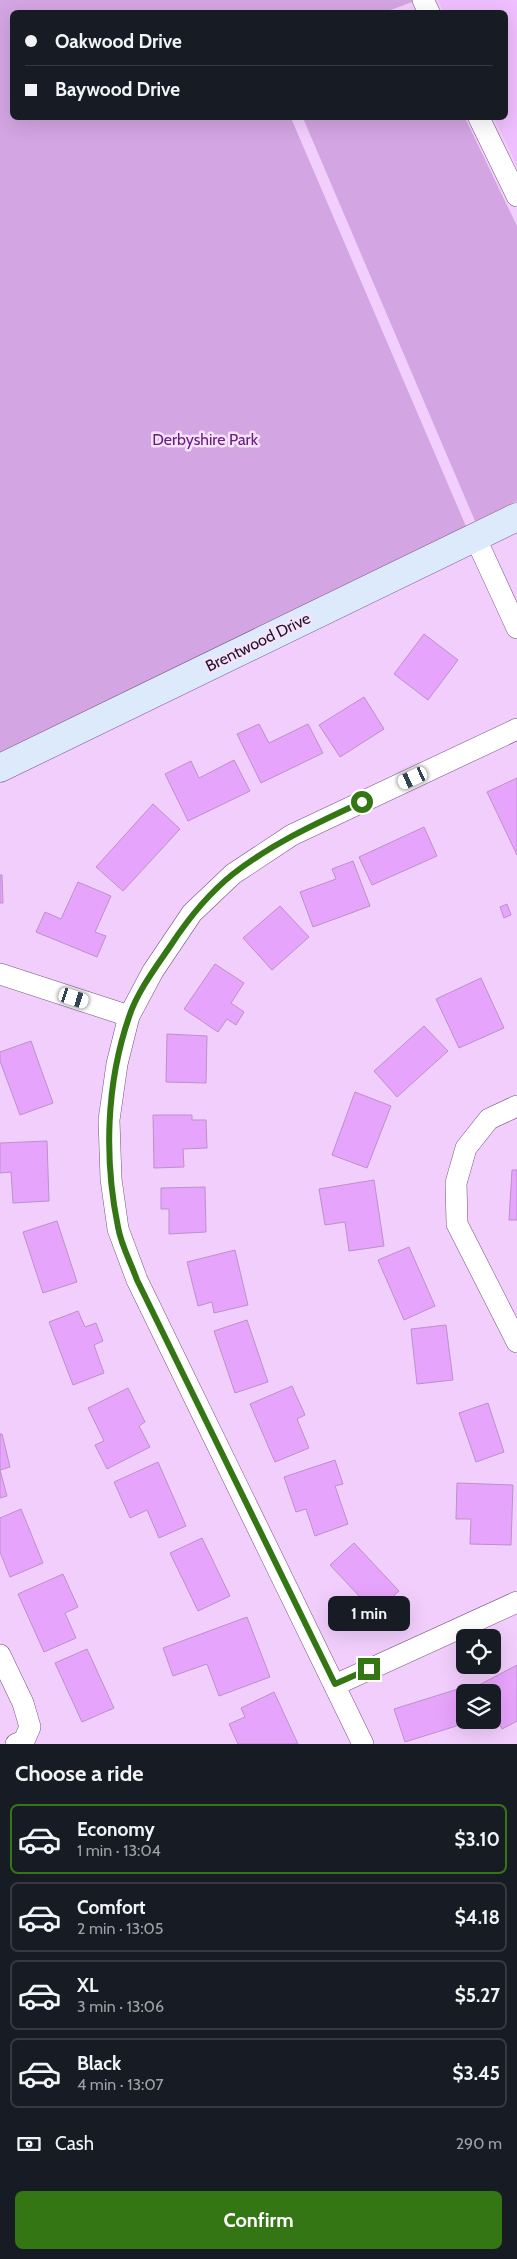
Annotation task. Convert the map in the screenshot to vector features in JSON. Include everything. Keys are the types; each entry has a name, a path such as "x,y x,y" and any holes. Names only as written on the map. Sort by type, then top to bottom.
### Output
{"street":[{"path":"480,120 517,196"},
{"name":"Brentwood Drive","path":"0,768 517,517"},
{"path":"475,537 517,628"},
{"path":"363,1744 137,1280 118,1229 111,1179 109,1120 117,1064 129,1016 153,971 192,913 233,874 292,835 517,728"},
{"path":"0,974 129,1016"},
{"path":"517,1106 489,1119 483,1126 466,1148 456,1182 457,1224 517,1342"},
{"path":"335,1684 517,1602"},
{"path":"0,1655 24,1703 30,1726 24,1740 16,1744"}],"shaded area":[{"path":"438,0 517,0 517,166 495,120 508,120 508,10 443,10"}],"green space":[{"name":"Derbyshire Park","path":"0,0 418,0 390,10 10,10 10,120 292,120 471,538 0,768"},
{"path":"304,120 466,120 517,226 517,501 475,521"}],"building":[{"path":"424,634 458,660 428,700 394,674"},
{"path":"364,697 384,729 340,757 319,725"},
{"path":"259,724 269,743 308,724 323,753 261,783 237,734"},
{"path":"234,760 250,791 188,821 165,774 191,761 199,778"},
{"path":"517,778 517,855 487,792"},
{"path":"153,804 180,829 123,891 96,867"},
{"path":"424,827 437,856 372,885 359,857"},
{"path":"353,861 370,906 313,927 300,892 336,879 332,869"},
{"path":"0,875 2,875 3,903 0,903"},
{"path":"78,882 111,896 95,932 106,936 97,957 36,932 45,912 61,919"},
{"path":"507,904 511,915 504,918 500,907"},
{"path":"280,906 309,937 272,970 243,938"},
{"path":"215,964 244,983 231,1003 244,1012 236,1025 227,1019 218,1032 184,1009"},
{"path":"481,978 504,1028 459,1048 436,999"},
{"path":"424,1026 448,1051 397,1097 374,1071"},
{"path":"167,1034 207,1036 206,1083 166,1082"},
{"path":"31,1041 53,1103 20,1115 0,1061 0,1052"},
{"path":"355,1092 391,1106 367,1168 332,1155"},
{"path":"153,1115 192,1115 192,1120 206,1120 207,1148 183,1149 184,1167 154,1168"},
{"path":"47,1141 49,1201 13,1203 11,1172 0,1173 0,1143"},
{"path":"512,1170 517,1170 517,1220 509,1220"},
{"path":"374,1180 384,1246 349,1251 345,1222 325,1225 319,1189"},
{"path":"205,1187 206,1232 169,1234 169,1209 161,1209 161,1188"},
{"path":"57,1221 77,1282 43,1293 23,1232"},
{"path":"409,1247 435,1306 404,1320 378,1260"},
{"path":"235,1250 248,1305 214,1313 212,1302 198,1306 187,1262"},
{"path":"78,1311 85,1327 96,1323 103,1341 94,1345 104,1373 73,1385 49,1322"},
{"path":"247,1320 268,1382 235,1393 214,1331"},
{"path":"446,1325 453,1380 417,1384 411,1329"},
{"path":"292,1386 305,1415 297,1419 309,1448 275,1462 250,1404"},
{"path":"128,1388 145,1422 139,1426 150,1447 107,1469 95,1445 104,1441 88,1408"},
{"path":"488,1403 504,1452 476,1462 459,1413"},
{"path":"0,1434 2,1434 10,1467 0,1470"},
{"path":"335,1460 343,1484 335,1486 348,1524 315,1536 306,1509 296,1512 284,1477"},
{"path":"158,1462 186,1526 159,1538 147,1510 130,1518 114,1482"},
{"path":"0,1470 7,1496 0,1498"},
{"path":"457,1483 513,1485 511,1545 470,1544 471,1519 456,1519"},
{"path":"21,1509 43,1563 10,1577 0,1552 0,1518"},
{"path":"202,1538 230,1596 198,1611 170,1553"},
{"path":"354,1543 399,1591 375,1613 330,1565"},
{"path":"63,1574 78,1607 65,1613 76,1638 44,1652 18,1594"},
{"path":"247,1617 270,1677 219,1696 207,1664 173,1676 163,1648"},
{"path":"87,1649 114,1708 82,1722 55,1663"},
{"path":"517,1665 517,1721 502,1729 501,1684 481,1684"},
{"path":"456,1690 456,1726 405,1742 394,1709"},
{"path":"274,1692 298,1744 238,1744 229,1724 245,1717 241,1708"}],"route":[{"path":"362,802 292,835 233,874 192,913 153,971 129,1016 117,1064 109,1120 111,1179 118,1229 137,1280 335,1684 369,1669"}]}
